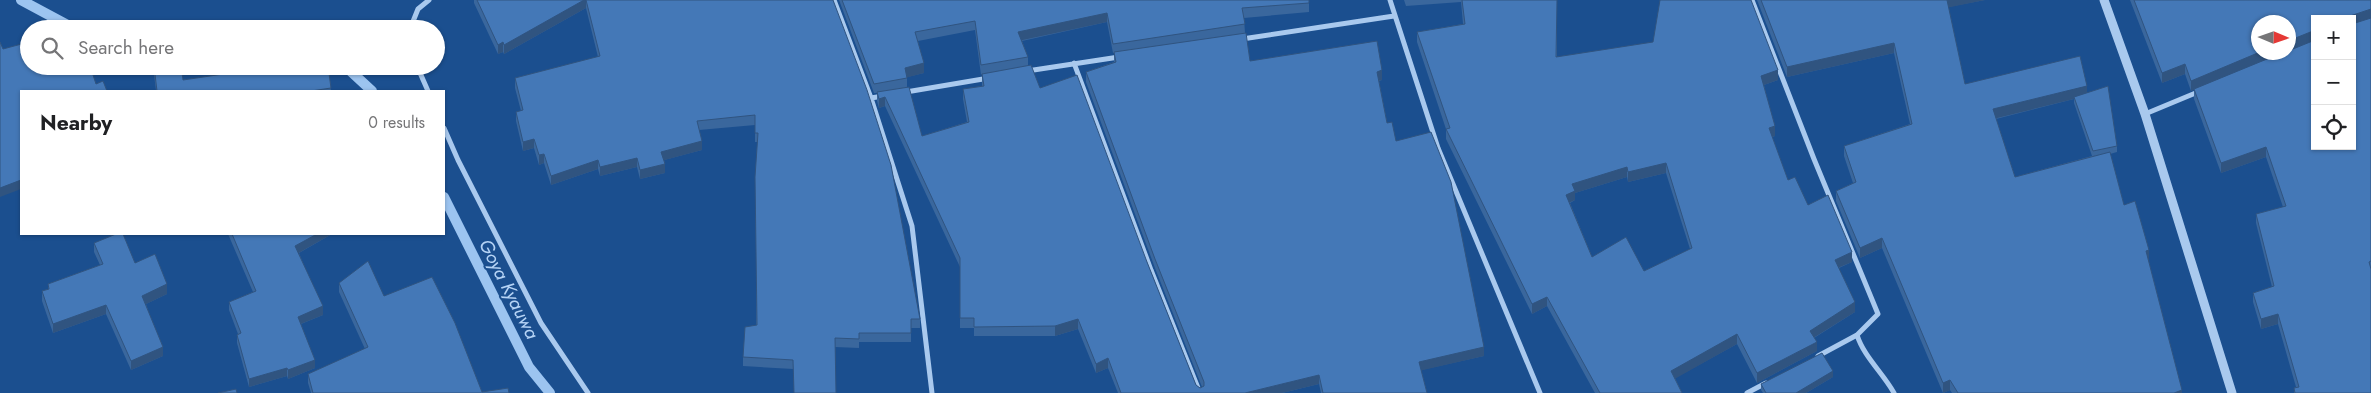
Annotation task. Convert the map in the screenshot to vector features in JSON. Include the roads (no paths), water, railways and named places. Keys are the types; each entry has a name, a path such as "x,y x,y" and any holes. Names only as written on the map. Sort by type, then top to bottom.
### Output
{"street":[{"path":"414,20 418,9 429,0"},
{"path":"834,0 870,98 912,226 932,393"},
{"path":"1390,0 1438,148 1540,393"},
{"path":"1752,0 1814,159 1878,314 1857,336 1816,357"},
{"path":"2104,0 2145,114 2232,393"},
{"path":"1239,39 1394,16"},
{"path":"1016,73 1123,56"},
{"path":"1074,63 1151,270 1200,393"},
{"path":"421,75 428,90"},
{"path":"900,93 997,76"},
{"path":"2145,114 2207,88"},
{"path":"870,98 890,94"},
{"path":"445,130 458,160 542,323 588,393"},
{"path":"1857,336 1861,346 1886,378 1894,393"},
{"path":"1747,393 1774,378"}],"waterway":[{"name":"Goya Kyauwa","path":"21,0 58,20"},
{"name":"Goya Kyauwa","path":"355,75 371,90"},
{"name":"Goya Kyauwa","path":"445,199 529,367 550,393"}]}
